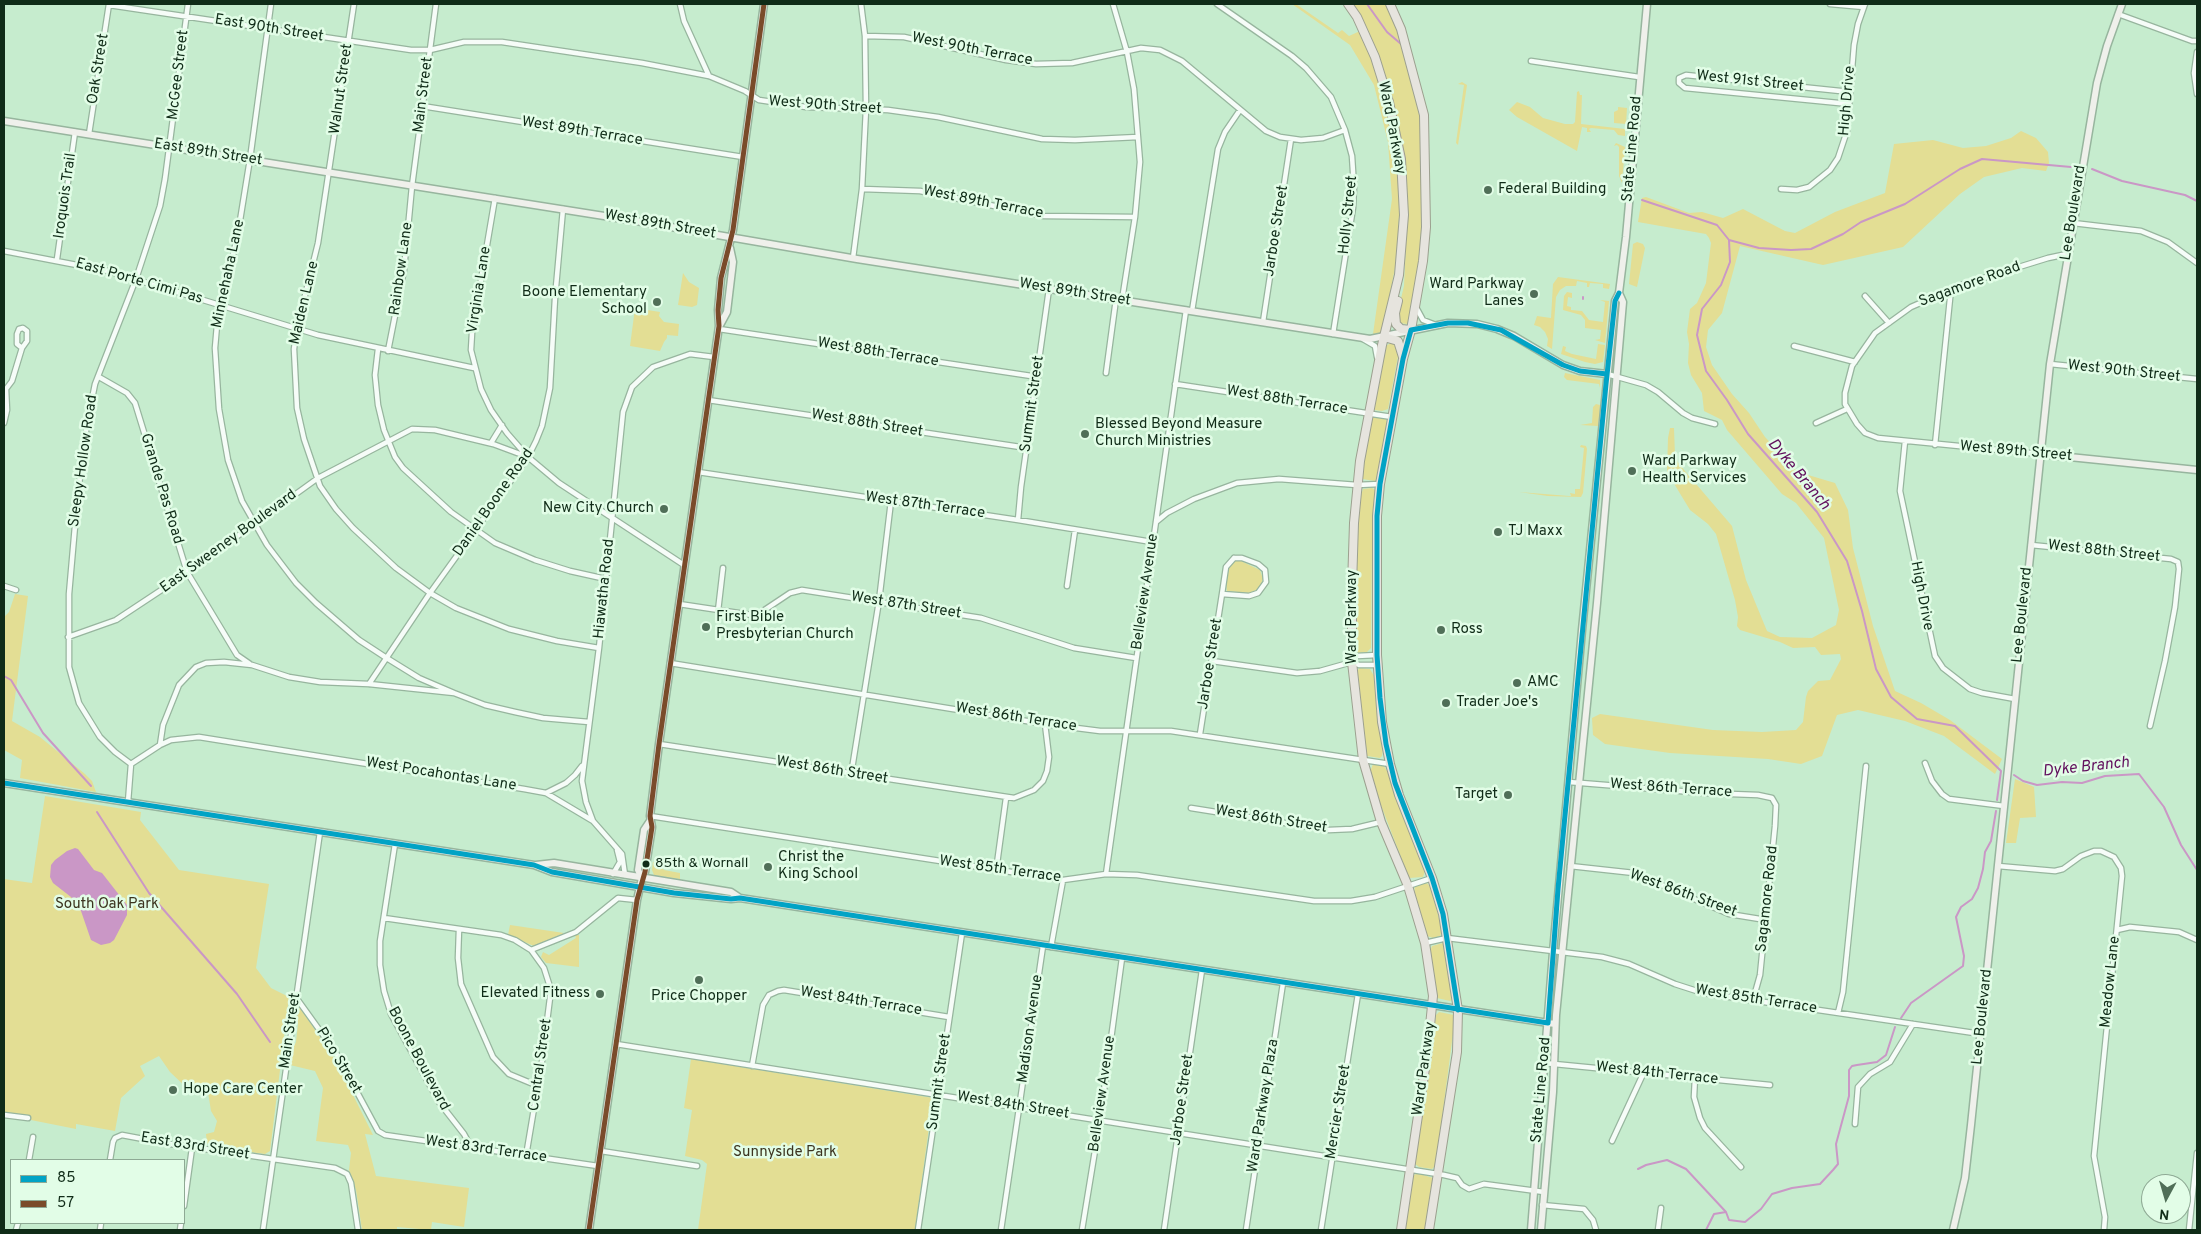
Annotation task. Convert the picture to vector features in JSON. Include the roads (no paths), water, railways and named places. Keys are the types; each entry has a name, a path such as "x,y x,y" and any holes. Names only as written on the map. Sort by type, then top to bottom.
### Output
{"main road":[{"path":"589,1230 637,900 642,878 638,870 644,830 650,818 670,663 719,327 718,310 721,278 732,238 764,4"},
{"name":"Ward Parkway","path":"1348,4 1357,17 1375,57 1389,102 1401,159 1404,215 1399,275 1378,363 1357,485 1352,586 1352,662 1363,760 1381,822 1408,886 1424,943 1433,1006 1401,1230"},
{"name":"Ward Parkway","path":"1390,4 1400,29 1424,115 1426,227 1423,262 1411,330 1403,359 1380,484 1377,516 1376,655 1382,722 1390,764 1399,795 1432,878 1443,914 1458,1010 1457,1052 1429,1230"},
{"name":"State Line Road","path":"1541,1230 1554,1064 1555,1024 1623,302 1620,293 1647,4"},
{"name":"Lee Boulevard","path":"1953,1230 1965,1178 2050,364 2097,83 2107,46 2122,4"},
{"name":"East 89th Street","path":"4,121 412,186"},
{"name":"West 89th Street","path":"412,186 563,209 853,258 1370,339 1438,325 1464,322 1488,326 1514,336 1563,365 1580,371 1607,374"},
{"path":"1399,275 1402,281 1395,320 1401,329 1411,330"},
{"name":"State Line Road","path":"1532,1230 1553,952 1607,374 1615,301 1620,293"},
{"path":"1384,337 1398,341 1403,359"},
{"name":"West 89th Street","path":"2040,454 2197,470"},
{"path":"4,783 534,865 552,872 640,887 731,899 740,898 1555,1024"},
{"path":"534,865 554,863 731,892 740,898"}],"street":[{"name":"East 90th Street","path":"109,4 349,41 412,50 430,50"},
{"name":"Oak Street","path":"89,134 109,4"},
{"name":"McGee Street","path":"170,147 188,4"},
{"name":"Minnehaha Lane","path":"271,4 238,234 220,306 215,348 219,408 223,434 238,491 254,524 278,561 316,603 359,640 385,657 420,678 454,693"},
{"name":"Walnut Street","path":"330,174 354,4"},
{"name":"Main Street","path":"412,186 436,4"},
{"path":"680,4 684,21 708,76"},
{"path":"853,258 862,188 866,109 865,36 861,4"},
{"path":"1106,373 1135,217 1139,184 1134,89 1127,52 1113,4"},
{"name":"Holly Street","path":"1217,4 1292,56 1306,68 1331,97 1346,130 1354,172 1353,201 1333,334"},
{"path":"1830,4 1864,6"},
{"name":"High Drive","path":"1781,189 1797,190 1809,187 1830,170 1844,144 1855,37 1864,6"},
{"path":"2118,14 2194,41 2197,53 2194,74 2197,94"},
{"name":"West 90th Terrace","path":"865,36 904,37 1006,60 1036,64 1072,64 1149,48 1171,54 1266,131 1291,140 1323,138 1346,130"},
{"name":"West 90th Street","path":"430,50 464,42 502,42 642,63 708,76 745,91 759,100 786,105 866,109 938,117 1042,139 1075,140 1138,137"},
{"path":"1531,61 1639,77"},
{"name":"West 91st Street","path":"1849,104 1685,88 1679,83 1679,78 1686,75 1850,92"},
{"name":"West 89th Terrace","path":"422,106 743,157"},
{"name":"Belleview Avenue","path":"1106,874 1176,384 1218,149 1225,132 1240,110"},
{"name":"Iroquois Trail","path":"57,260 75,132"},
{"name":"Jarboe Street","path":"1263,322 1291,140"},
{"name":"Sleepy Hollow Road","path":"131,764 114,752 100,737 79,703 69,667 69,594 78,492 87,424 95,384 136,279 160,206 170,147"},
{"name":"Maiden Lane","path":"330,174 318,243 297,328 294,367 297,408 304,440 320,486 336,510 353,528 396,568 430,593 456,608 509,629 557,642 599,648"},
{"name":"Rainbow Lane","path":"388,351 404,270 412,186"},
{"name":"West 89th Terrace","path":"862,188 892,188 920,191 1044,216 1135,217"},
{"name":"Virginia Lane","path":"495,198 472,333 471,350 480,389 491,410 528,457"},
{"name":"Daniel Boone Road","path":"369,684 385,657 528,457 542,426 550,388 555,298 563,209"},
{"path":"2074,223 2141,231 2168,242 2197,263"},
{"name":"East Porte Cimi Pas","path":"4,251 57,260 136,279 220,306 378,349 474,368"},
{"name":"Sagamore Road","path":"1847,408 1845,393 1855,362 1874,333 1888,323 1911,307 1951,289 2048,258 2068,254"},
{"name":"Summit Street","path":"1018,520 1049,289"},
{"path":"1935,444 1951,289"},
{"path":"1865,296 1888,323"},
{"path":"1416,299 1418,315 1428,322 1438,325"},
{"name":"West 88th Terrace","path":"719,327 1038,377"},
{"path":"1359,337 1375,346 1378,363"},
{"path":"1794,346 1855,362"},
{"path":"4,423 7,410 5,390 12,381 22,348"},
{"path":"378,349 375,375 378,405 388,440 395,457 403,468 429,493 475,531 495,543 536,560 570,571 606,579"},
{"name":"Hiawatha Road","path":"625,875 623,858 593,821 586,802 582,781 588,722 599,648 623,412 632,387 646,372 663,362 690,354 714,357"},
{"name":"West 90th Street","path":"2050,364 2197,379"},
{"name":"West 89th Street","path":"1607,374 1646,385 1683,413 1715,424"},
{"name":"Grande Pas Road","path":"99,377 127,394 134,403 187,572 237,655 252,665"},
{"name":"West 88th Terrace","path":"1176,384 1392,416"},
{"name":"West 88th Street","path":"708,400 1027,448"},
{"path":"1816,423 1847,408"},
{"name":"West 89th Street","path":"1847,408 1865,433 1878,438 2040,454"},
{"path":"491,443 502,426"},
{"name":"East Sweeney Boulevard","path":"68,637 116,620 187,572 318,478 412,429 435,430 491,443 528,457"},
{"name":"High Drive","path":"1905,441 1900,491 1934,656 1943,668 1970,689 2015,699"},
{"path":"528,457 559,483 684,565"},
{"name":"West 87th Terrace","path":"698,472 1152,542"},
{"path":"1156,522 1167,513 1194,499 1237,484 1279,479 1357,485 1380,484"},
{"path":"851,775 879,601 891,501"},
{"path":"1067,586 1075,530"},
{"name":"West 88th Street","path":"2031,545 2171,559 2178,562 2179,569 2173,616 2150,726"},
{"name":"Jarboe Street","path":"1200,734 1226,566 1232,559 1242,558 1258,564 1265,570 1266,582 1258,593 1248,596 1222,594"},
{"path":"718,611 724,568"},
{"path":"4,586 16,590"},
{"name":"West 87th Street","path":"679,604 752,615 763,612 790,593 802,590 981,618 1074,648 1136,658"},
{"path":"1212,662 1297,673 1320,671 1352,662 1357,656 1376,655"},
{"path":"128,802 131,764 160,745 163,726 179,684 196,667 206,663 224,662 252,665 289,677 320,682 369,684 454,693 486,705 515,712 543,718 588,722"},
{"path":"1352,662 1359,665 1378,665"},
{"name":"West 86th Terrace","path":"670,663 1045,724 1100,731 1171,731 1200,734 1390,764"},
{"path":"996,871 1006,798 1024,796 1034,790 1043,781 1047,771 1048,757 1045,724"},
{"name":"West Pocahontas Lane","path":"160,745 171,740 199,737 546,793 593,821"},
{"name":"West 86th Street","path":"659,744 1006,798"},
{"path":"1925,763 1932,782 1949,799 2004,806"},
{"path":"546,793 571,779 583,765"},
{"path":"1838,1013 1844,992 1866,766"},
{"name":"West 86th Terrace","path":"1569,782 1696,793 1758,794 1772,798"},
{"name":"Sagamore Road","path":"1753,1000 1760,975 1766,920 1776,810 1776,805 1772,798"},
{"name":"West 86th Street","path":"1191,808 1329,830 1352,829 1381,822"},
{"name":"West 85th Terrace","path":"650,818 1062,880 1106,874 1160,877 1314,901 1351,901 1375,897 1432,878"},
{"name":"Main Street","path":"263,1230 320,832"},
{"name":"Boone Boulevard","path":"395,844 380,941 380,965 384,991 391,1014 439,1102 464,1134 471,1147"},
{"path":"613,874 620,862 617,850"},
{"name":"Meadow Lane","path":"1998,866 2055,871 2070,865 2087,853 2101,851 2108,853 2118,863 2122,876 2094,1156 2105,1218 2104,1230"},
{"name":"West 86th Street","path":"1570,866 1634,874 1729,914 1766,920"},
{"path":"1051,947 1062,880"},
{"path":"384,918 501,935 515,940 531,950 576,932 618,898 637,900"},
{"path":"2117,930 2130,927 2179,932 2197,940"},
{"path":"460,929 458,958 462,984 493,1057 509,1074 538,1086"},
{"name":"Summit Street","path":"918,1230 962,933"},
{"name":"West 85th Terrace","path":"1424,943 1447,938 1617,960 1691,990 1981,1034"},
{"name":"Madison Avenue","path":"1001,1230 1043,946"},
{"name":"Central Street","path":"526,1156 551,990 544,968 531,950"},
{"name":"Belleview Avenue","path":"1082,1230 1100,1120 1122,958"},
{"name":"Jarboe Street","path":"1164,1230 1202,970"},
{"name":"Ward Parkway Plaza","path":"1246,1230 1283,983"},
{"name":"West 84th Terrace","path":"752,1066 762,1005 773,994 784,990 950,1017"},
{"name":"Mercier Street","path":"1321,1230 1358,994"},
{"name":"Pico Street","path":"295,996 336,1054 376,1129"},
{"path":"1855,1124 1858,1087 1870,1074 1890,1062 1913,1024"},
{"name":"West 84th Street","path":"616,1044 1438,1174"},
{"name":"West 84th Terrace","path":"1544,1063 1770,1085"},
{"path":"1612,1141 1644,1072"},
{"path":"1695,1078 1694,1097 1705,1128 1741,1166"},
{"path":"4,1114 28,1118"},
{"name":"West 83rd Terrace","path":"376,1129 385,1135 598,1166"},
{"name":"East 83rd Street","path":"110,1159 113,1142 118,1136 122,1135 192,1148 335,1168 347,1174 355,1199 358,1230"},
{"path":"29,1159 33,1137"},
{"path":"185,1199 192,1148"},
{"path":"601,1151 697,1166"},
{"path":"2190,1230 2197,1153"},
{"path":"1438,1174 1457,1178 1462,1186 1468,1189 1484,1184 1544,1192"},
{"path":"1542,1204 1584,1209 1594,1220 1596,1230"},
{"path":"1658,1230 1661,1208"}],"waterway":[{"name":"Dyke Branch","path":"1367,4 1387,32 1401,44"},
{"path":"1729,240 1759,248 1811,249 1843,234 1861,222 1905,204 1960,169 1982,159 2071,167"},
{"path":"2092,169 2122,181 2185,195 2197,201"},
{"name":"Dyke Branch","path":"1642,200 1717,225 1729,240 1730,262 1721,285 1702,309 1697,335 1706,371 1748,434 1817,512 1847,561 1862,611 1876,669 1891,697 1917,719 1955,726 2001,771 1997,800"},
{"path":"4,676 11,680 43,733 91,786"},
{"name":"Dyke Branch","path":"2014,775 2023,781 2037,785 2062,782 2082,783 2105,776 2139,774 2164,807 2181,845 2197,870"},
{"path":"1901,1018 1911,1003 1963,966 1964,956 1956,917 1961,907 1972,899 1978,888 1985,852 1991,841 1996,811"},
{"path":"97,812 149,893 237,994 270,1042"},
{"path":"1706,1230 1714,1214 1726,1212 1729,1220 1745,1222 1761,1209 1772,1194 1792,1188 1820,1184 1838,1164 1836,1144 1849,1096 1849,1070 1852,1066 1877,1062 1886,1055 1895,1027"},
{"path":"1638,1169 1667,1160 1686,1169 1726,1212"}],"place":[{"name":"Federal Building","path":"1488,190"},
{"name":"Ward Parkway Lanes","path":"1534,294"},
{"name":"Boone Elementary School","path":"657,302"},
{"name":"Blessed Beyond Measure Church Ministries","path":"1085,434"},
{"name":"Ward Parkway Health Services","path":"1632,471"},
{"name":"New City Church","path":"664,509"},
{"name":"TJ Maxx","path":"1498,532"},
{"name":"First Bible Presbyterian Church","path":"706,627"},
{"name":"Ross","path":"1441,630"},
{"name":"AMC","path":"1517,683"},
{"name":"Trader Joe's","path":"1446,703"},
{"name":"Target","path":"1508,795"},
{"name":"85th & Wornall","path":"646,864"},
{"name":"Christ the King School","path":"768,867"},
{"name":"Price Chopper","path":"699,980"},
{"name":"Elevated Fitness","path":"600,994"},
{"name":"Hope Care Center","path":"173,1090"}],"park label":[{"name":"South Oak Park","path":"107,905"},
{"name":"Sunnyside Park","path":"785,1153"}]}
